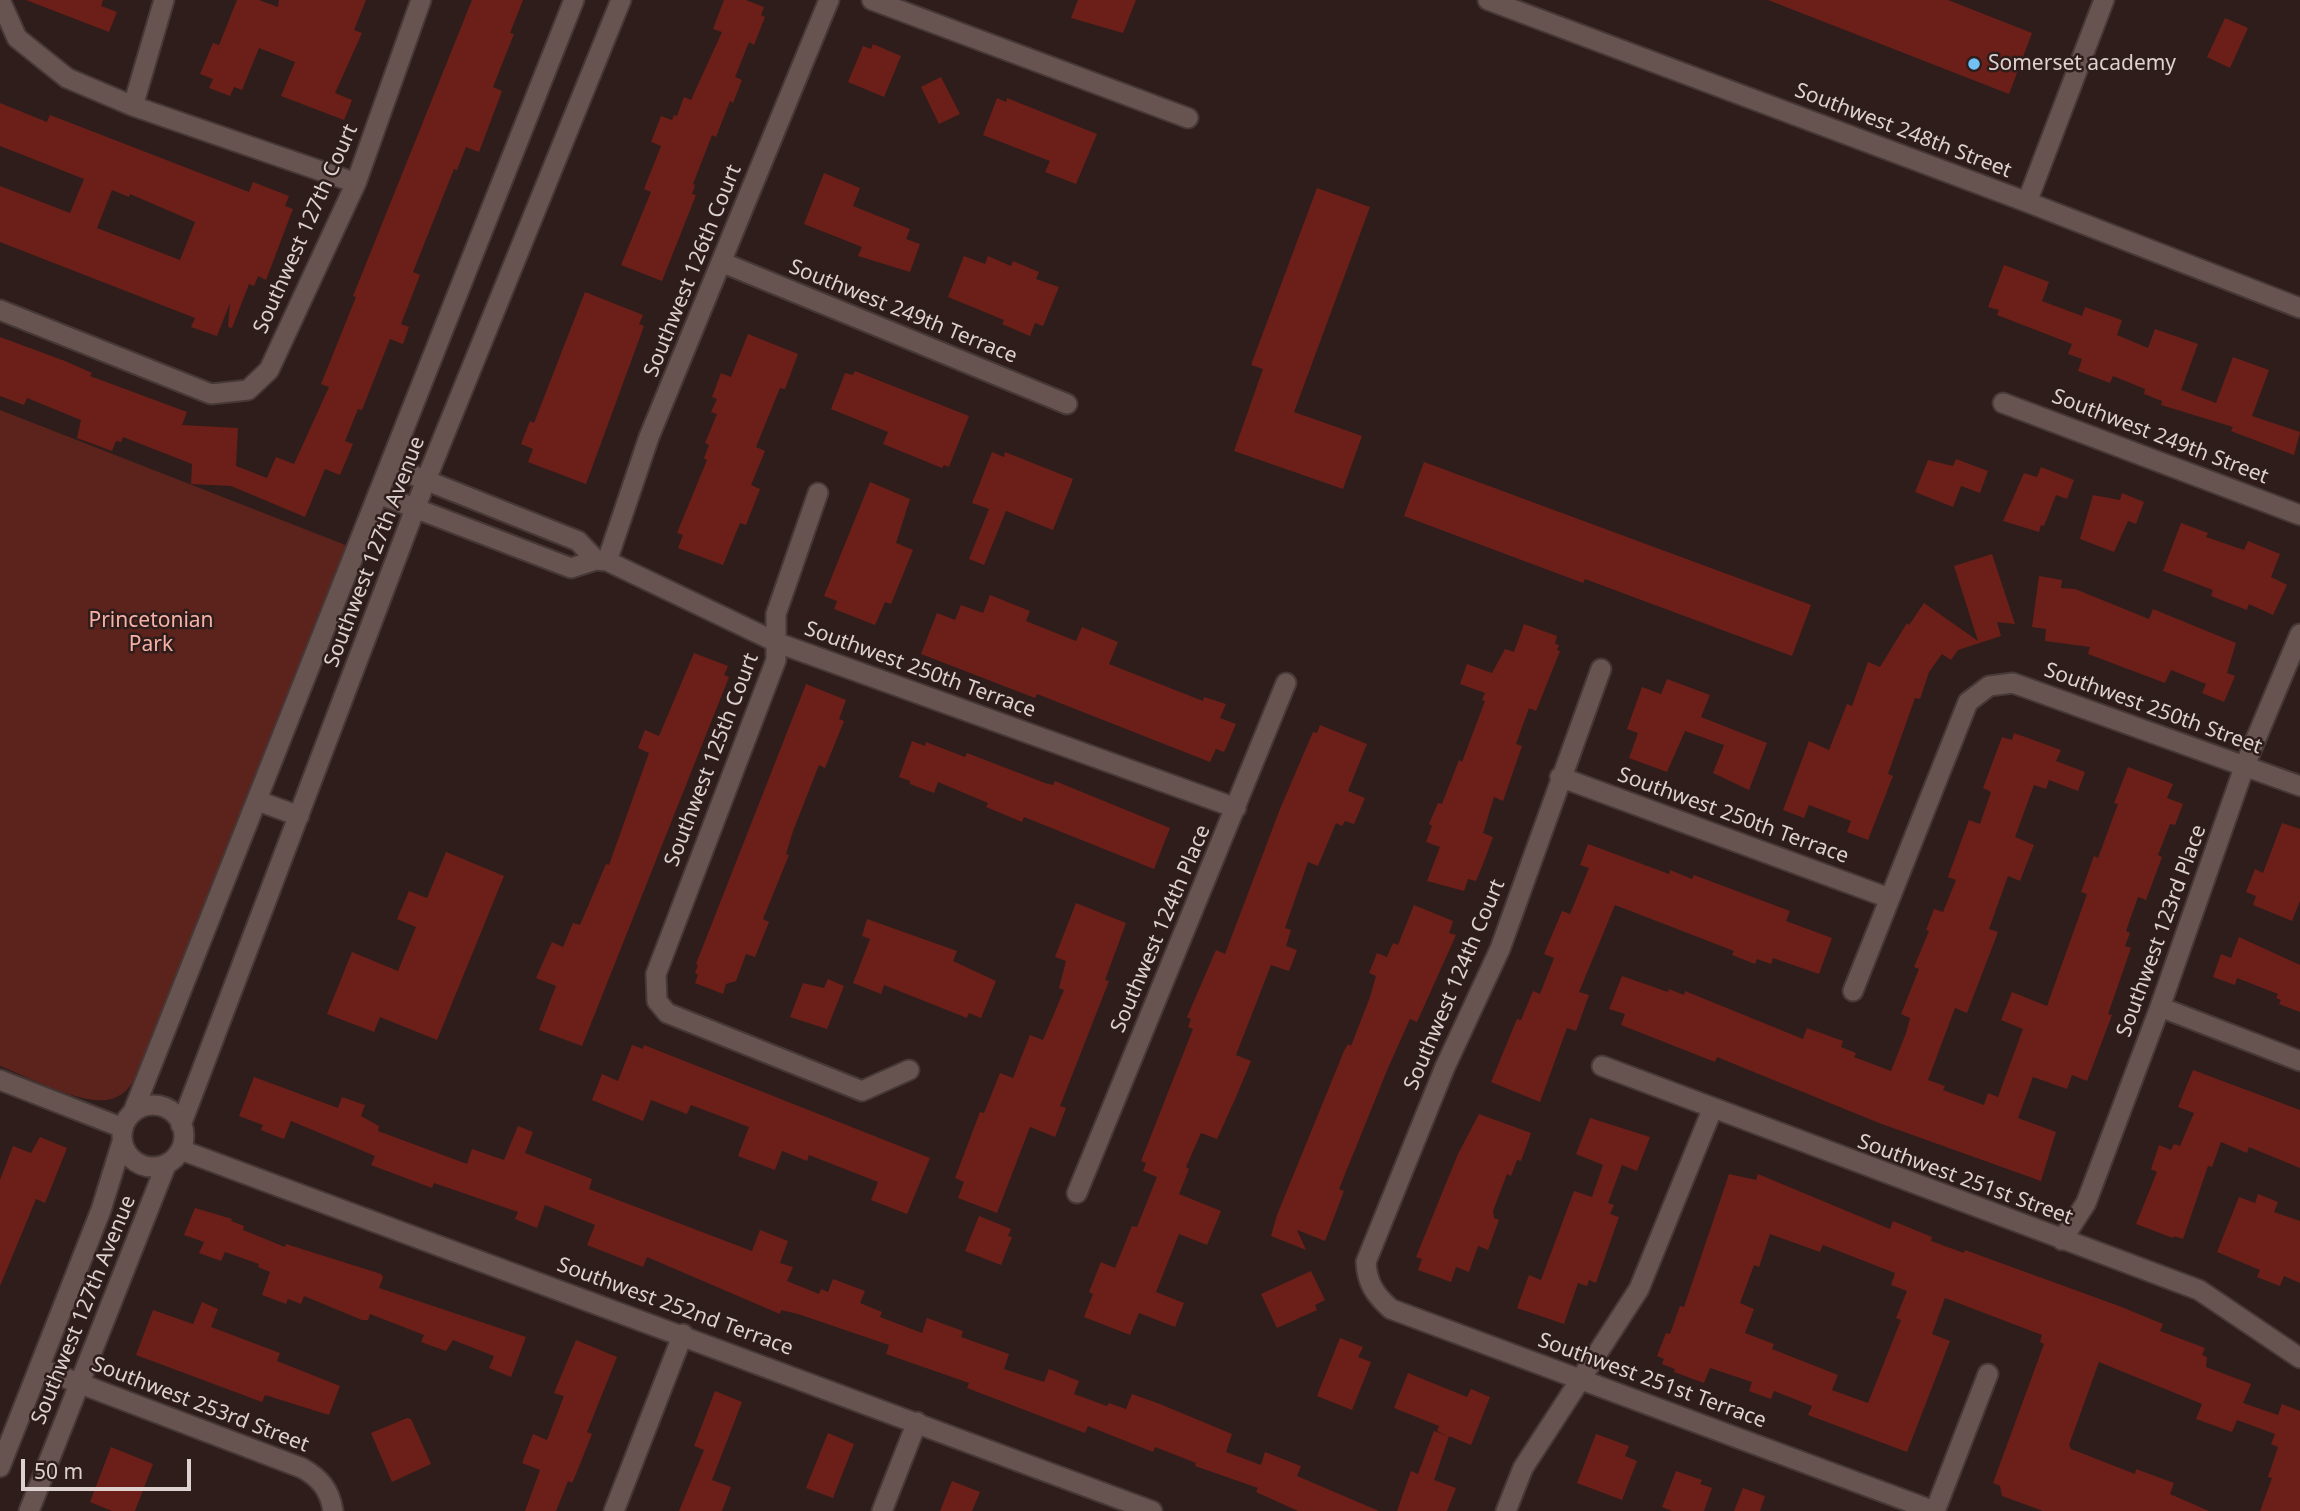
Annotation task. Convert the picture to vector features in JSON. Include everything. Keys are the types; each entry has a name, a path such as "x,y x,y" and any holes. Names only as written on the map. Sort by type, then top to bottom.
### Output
{"street":[{"path":"0,0 17,38 67,78 133,106 356,183"},
{"path":"133,106 163,0"},
{"name":"Southwest 127th Court","path":"0,310 211,394 248,390 269,370 356,183 421,0"},
{"name":"Southwest 127th Avenue","path":"0,1467 101,1210 126,1127 258,801 574,0"},
{"name":"Southwest 127th Avenue","path":"181,1125 415,508 621,0"},
{"name":"Southwest 126th Court","path":"601,561 828,0"},
{"path":"872,0 1188,118"},
{"name":"Southwest 248th Street","path":"1488,0 2027,202 2300,308"},
{"path":"2027,202 2104,0"},
{"name":"Southwest 249th Terrace","path":"721,262 1067,404"},
{"name":"Southwest 249th Street","path":"2003,402 2300,515"},
{"name":"Southwest 250th Terrace","path":"390,466 578,541 601,561 778,643 1236,808"},
{"name":"Southwest 125th Court","path":"818,493 776,614 776,660 656,974 657,1001 667,1013 862,1091 909,1070"},
{"path":"378,494 571,568 601,561"},
{"name":"Southwest 123rd Place","path":"2062,1240 2086,1203 2160,1007 2245,765 2300,634"},
{"name":"Southwest 124th Court","path":"1367,1278 1366,1262 1445,1067 1500,949 1601,669"},
{"name":"Southwest 124th Place","path":"1077,1193 1286,683"},
{"name":"Southwest 250th Street","path":"1889,898 1968,702 1989,686 2013,683 2300,786"},
{"name":"Southwest 250th Terrace","path":"1560,777 1889,898"},
{"path":"258,801 299,816"},
{"path":"1853,991 1889,898"},
{"path":"2160,1007 2300,1061"},
{"name":"Southwest 251st Street","path":"1602,1066 1712,1110 2199,1290 2300,1358"},
{"path":"0,1080 126,1127"},
{"path":"151,1105 169,1110 181,1125 181,1150 166,1165 154,1167 135,1162 126,1127 151,1105"},
{"path":"1506,1511 1523,1468 1639,1289 1712,1110"},
{"name":"Southwest 252nd Terrace","path":"181,1150 683,1334 1153,1511"},
{"name":"Southwest 127th Avenue","path":"29,1511 166,1165"},
{"name":"Southwest 251st Terrace","path":"1367,1278 1376,1296 1391,1309 1934,1511"},
{"path":"614,1511 683,1334"},
{"name":"Southwest 253rd Street","path":"39,1368 302,1468 322,1483 332,1506"},
{"path":"1934,1511 1988,1374"},
{"path":"882,1511 917,1422"}],"green space":[{"name":"Princetonian Park","path":"0,410 348,546 140,1068 125,1091 111,1099 86,1099 71,1095 0,1066"}],"building":[{"path":"26,0 103,0 101,6 117,12 109,32"},
{"path":"237,0 259,0 278,7 279,0 366,0 354,30 362,33 335,93 352,100 344,120 281,96 295,62 259,48 242,90 234,87 230,96 209,88 213,79 200,74 213,43 219,45"},
{"path":"472,0 523,0 510,33 514,34 493,87 502,91 479,152 466,147 457,170 454,169 413,272 420,275 401,324 409,327 403,344 390,339 362,410 358,409 345,441 353,444 340,475 325,469 305,517 231,486 191,484 192,464 123,437 121,442 116,441 112,451 77,438 81,420 27,398 24,405 0,396 0,337 65,361 92,373 90,376 187,412 182,425 238,428 236,466 267,478 276,457 294,464 329,387 321,384 356,297 353,296"},
{"path":"724,0 746,0 764,7 761,15 765,17 754,45 749,42 735,77 742,80 733,103 730,101 716,137 712,135 693,184 692,194 696,195 662,281 621,265 651,192 644,189 661,146 651,142 661,116 672,120 674,115 677,116 684,97 691,100 722,32 713,29"},
{"path":"1078,0 1136,0 1123,33 1071,18"},
{"name":"Somerset academy","path":"1768,0 1948,0 2032,33 2009,94"},
{"path":"2225,18 2248,28 2230,68 2207,57"},
{"path":"873,44 901,56 884,97 848,82 863,46 871,49"},
{"path":"941,77 960,114 939,124 921,87"},
{"path":"997,98 1006,102 1007,98 1097,134 1076,184 1045,172 1050,161 983,135"},
{"path":"0,103 47,122 50,115 249,192 253,182 289,196 285,206 293,209 266,280 258,276 254,286 249,284 232,328 228,327 230,303 217,336 191,327 195,318 0,242 0,186 70,213 84,179 0,146","holes":["112,190 129,197 130,194 195,222 180,260 97,228"]},
{"path":"824,173 860,188 853,206 910,229 906,239 920,244 910,272 858,256 862,247 804,224"},
{"path":"1317,188 1370,207 1294,412 1362,436 1343,489 1234,451 1263,369 1251,365"},
{"path":"964,256 985,264 988,256 1011,266 1013,261 1039,272 1036,279 1059,287 1043,326 1035,323 1030,336 1002,324 1004,320 948,297"},
{"path":"2004,265 2049,282 2042,301 2082,316 2085,307 2122,320 2117,335 2148,348 2155,329 2198,344 2181,390 2216,403 2233,357 2269,370 2252,416 2300,432 2294,455 2231,431 2233,427 2161,405 2162,401 2144,394 2145,389 2113,376 2110,383 2078,371 2082,359 2068,354 2072,344 1997,315 1999,310 1988,307"},
{"path":"585,292 643,315 639,324 644,326 586,484 528,462 533,449 521,444 530,421 534,423"},
{"path":"748,334 798,354 785,389 780,388 756,447 765,451 751,485 760,489 746,525 740,523 723,565 678,548 683,535 677,533 707,460 704,458 709,445 705,443 717,414 711,412 717,399 712,397 721,373 731,377"},
{"path":"855,371 969,416 949,467 944,465 942,468 883,444 888,432 831,409 845,373 853,375"},
{"path":"992,452 1004,457 1005,452 1073,479 1053,530 1006,511 984,565 969,559 989,509 972,503"},
{"path":"1956,459 1988,471 1980,493 1961,486 1953,507 1915,492 1928,460 1953,466"},
{"path":"1424,462 1811,605 1792,656 1585,579 1583,583 1404,516"},
{"path":"2041,467 2074,480 2067,499 2056,495 2039,532 2003,521 2024,473 2037,477"},
{"path":"870,482 910,499 896,543 913,550 891,604 885,602 875,625 834,609 837,601 824,596"},
{"path":"2122,493 2144,502 2136,524 2128,521 2114,552 2080,539 2093,495 2120,500"},
{"path":"2181,523 2208,533 2206,537 2244,550 2248,541 2280,554 2271,577 2287,585 2273,615 2249,604 2247,610 2211,596 2213,590 2163,571"},
{"path":"1992,554 2015,624 1997,622 2001,636 1958,650 1951,660 1942,654 1929,672 1920,699 1915,698 1888,774 1893,776 1868,840 1847,832 1851,821 1809,805 1804,818 1783,810 1809,741 1829,750 1847,704 1852,706 1868,662 1880,667 1907,623 1909,625 1924,603 1978,641 1954,566"},
{"path":"2039,576 2062,580 2061,588 2075,589 2149,619 2153,609 2236,643 2227,673 2235,676 2224,702 2202,693 2206,684 2171,670 2165,683 2088,654 2090,647 2045,641 2046,629 2032,627"},
{"path":"990,595 1030,611 1026,621 1076,641 1082,627 1118,642 1109,664 1203,701 1204,697 1226,704 1220,718 1236,724 1224,752 1216,749 1210,762 1037,694 1035,698 921,654 937,613 955,620 961,605 983,613"},
{"path":"1524,624 1557,636 1555,644 1559,645 1557,650 1560,651 1536,711 1529,708 1516,744 1522,746 1503,801 1494,797 1483,833 1493,837 1485,859 1476,881 1468,879 1464,891 1427,881 1440,847 1426,842 1432,826 1429,824 1438,803 1442,804 1459,760 1462,762 1485,701 1482,700 1485,693 1460,684 1467,664 1492,673 1505,649 1514,652"},
{"path":"694,653 728,666 724,675 729,677 582,1046 539,1030 556,986 536,978 552,942 563,947 573,923 580,925 606,864 609,865 649,753 638,748 645,730 659,736"},
{"path":"1667,679 1710,695 1701,717 1767,743 1749,790 1713,773 1724,745 1685,731 1667,772 1629,758 1638,733 1627,729 1642,687 1661,694"},
{"path":"806,684 846,700 839,719 844,721 825,768 819,765 793,831 786,854 789,855 763,919 769,922 755,957 746,954 736,981 726,984 723,994 695,983 698,975 695,973 696,964"},
{"path":"1320,725 1367,744 1348,791 1365,798 1354,824 1345,821 1342,826 1336,823 1318,866 1308,862 1285,928 1291,930 1286,946 1297,950 1289,971 1271,965 1236,1055 1251,1061 1236,1097 1217,1139 1201,1133 1186,1167 1189,1169 1179,1194 1221,1211 1207,1245 1179,1234 1156,1292 1184,1303 1175,1327 1139,1313 1130,1335 1084,1317 1093,1294 1089,1292 1101,1262 1115,1268 1132,1226 1137,1227 1157,1177 1143,1171 1146,1163 1141,1161 1193,1029 1188,1027 1191,1019 1187,1017 1216,950 1225,954 1280,809 1313,732 1317,733"},
{"path":"2014,733 2061,750 2056,761 2085,772 2078,791 2049,780 2046,789 2034,785 2015,837 2034,845 2020,881 2008,876 1989,929 1998,932 1967,1013 1955,1008 1928,1080 1945,1086 1943,1090 1984,1105 1988,1093 1998,1097 2023,1029 2001,1020 2012,992 2047,1006 2087,894 2081,892 2094,856 2098,858 2128,767 2173,784 2167,798 2183,804 2175,825 2170,824 2158,855 2162,857 2146,900 2138,897 2126,931 2130,933 2125,946 2131,948 2108,1014 2112,1015 2087,1081 2072,1075 2067,1089 2033,1077 2018,1118 2056,1132 2041,1181 1879,1123 1717,1057 1715,1062 1621,1025 1625,1014 1609,1009 1622,976 1668,992 1669,989 1684,995 1685,991 1803,1039 1807,1028 1843,1041 1841,1047 1856,1053 1854,1057 1891,1071 1910,1018 1901,1014 1919,969 1914,967 1929,931 1926,930 1934,909 1943,912 1956,880 1948,877 1969,820 1980,824 1991,792 1983,788 2002,737 2012,740"},
{"path":"912,741 925,746 926,742 965,757 967,753 1045,783 1053,785 1055,781 1170,828 1154,869 1024,817 1022,822 986,807 988,803 938,782 934,793 910,784 910,781 899,777"},
{"path":"2282,823 2300,829 2300,901 2292,921 2253,905 2256,896 2246,892 2255,869 2263,873"},
{"path":"1588,844 1669,874 1670,870 1692,879 1694,875 1790,911 1786,921 1832,938 1819,974 1773,958 1771,964 1757,959 1755,964 1732,955 1734,951 1615,905 1579,992 1589,995 1576,1031 1567,1028 1540,1102 1491,1082 1517,1019 1521,1020 1533,991 1540,994 1554,958 1544,954 1562,911 1570,914 1589,868 1580,865"},
{"path":"446,852 504,876 437,1040 380,1017 374,1032 327,1014 352,952 398,971 416,927 397,919 409,891 427,898"},
{"path":"1076,903 1126,923 1105,980 1109,981 1060,1106 1066,1108 1055,1137 1030,1127 997,1213 958,1198 964,1182 955,1178 980,1112 984,1113 1000,1073 1013,1078 1030,1035 1043,1040 1064,990 1059,988 1066,961 1055,957"},
{"path":"1414,905 1453,921 1449,933 1456,935 1417,1022 1410,1019 1388,1068 1339,1189 1344,1191 1325,1241 1297,1230 1306,1250 1271,1236 1277,1215 1344,1051 1348,1044 1351,1046 1370,997 1376,976 1369,973 1377,953 1387,957 1393,943 1398,945"},
{"path":"867,919 957,951 953,961 996,981 981,1018 969,1013 967,1018 884,985 881,994 853,983 870,939 862,936"},
{"path":"2239,937 2300,965 2300,1012 2279,1004 2281,1000 2276,998 2278,994 2237,978 2235,985 2213,977 2221,954 2231,958"},
{"path":"828,979 844,986 827,1029 790,1017 803,983 824,988"},
{"path":"632,1045 643,1049 644,1045 930,1158 907,1214 871,1200 878,1182 809,1155 807,1161 782,1151 775,1170 738,1156 749,1127 691,1105 687,1114 651,1100 643,1121 592,1100 602,1074 618,1081"},
{"path":"2193,1070 2300,1110 2300,1168 2249,1147 2247,1153 2221,1142 2212,1167 2208,1166 2183,1239 2136,1224 2157,1172 2151,1169 2159,1145 2171,1150 2174,1144 2180,1146 2194,1113 2178,1107"},
{"path":"254,1077 338,1108 342,1097 365,1105 361,1116 379,1126 378,1131 467,1164 472,1149 504,1160 518,1126 533,1132 525,1153 592,1179 589,1189 752,1251 760,1230 788,1241 780,1263 793,1267 787,1281 819,1294 821,1289 828,1292 833,1279 865,1291 860,1303 882,1312 880,1317 922,1333 927,1318 963,1331 961,1337 1009,1354 1004,1369 1044,1382 1049,1369 1079,1381 1074,1394 1107,1406 1109,1403 1126,1409 1132,1394 1160,1404 1232,1434 1226,1452 1261,1465 1265,1452 1301,1466 1297,1476 1379,1511 1298,1511 1256,1492 1258,1488 1195,1466 1196,1463 1155,1447 1153,1452 1088,1426 1085,1433 967,1388 969,1383 886,1354 889,1345 798,1314 781,1310 780,1314 647,1257 643,1267 587,1245 595,1225 545,1205 537,1228 515,1219 518,1212 434,1183 432,1188 371,1165 375,1156 291,1121 284,1139 273,1135 261,1130 263,1125 239,1116"},
{"path":"1479,1114 1531,1133 1521,1161 1517,1160 1511,1176 1507,1174 1493,1211 1494,1218 1499,1220 1488,1250 1478,1246 1469,1272 1456,1267 1451,1282 1418,1270 1422,1259 1416,1257 1458,1154"},
{"path":"1590,1118 1650,1137 1637,1171 1622,1165 1608,1203 1614,1205 1610,1214 1619,1217 1596,1283 1589,1280 1587,1286 1578,1283 1564,1324 1517,1308 1529,1275 1541,1280 1574,1191 1592,1197 1603,1165 1576,1154"},
{"path":"40,1137 67,1148 45,1203 36,1199 0,1286 0,1180 13,1146 31,1153"},
{"path":"1729,1174 1756,1180 1758,1174 1890,1229 1893,1221 1932,1237 1931,1241 1964,1253 1965,1250 2119,1306 2163,1324 2160,1331 2205,1348 2202,1355 2207,1357 2206,1367 2251,1384 2243,1403 2278,1415 2282,1404 2300,1411 2300,1511 2260,1511 2272,1478 2268,1477 2278,1447 2271,1444 2275,1434 2237,1420 2232,1432 2196,1419 2202,1404 2099,1362 2069,1445 2071,1449 2135,1474 2136,1469 2174,1483 2170,1494 2209,1511 2043,1511 2002,1496 2000,1486 1993,1483 2044,1344 2040,1342 2042,1335 1945,1298 1932,1334 1950,1341 1907,1452 1808,1415 1812,1406 1774,1391 1771,1399 1749,1391 1752,1382 1710,1368 1704,1383 1674,1372 1675,1369 1662,1364 1664,1359 1657,1356 1666,1333 1670,1334 1680,1306 1684,1307","holes":["1770,1234 1820,1252 1823,1245 1895,1273 1891,1285 1907,1291 1896,1318 1901,1320 1868,1403 1832,1390 1838,1375 1772,1349 1774,1344 1745,1333 1754,1309 1740,1303 1754,1265 1759,1267"]},
{"path":"2258,1194 2278,1202 2274,1212 2300,1221 2300,1283 2284,1276 2280,1286 2257,1277 2260,1270 2217,1252 2239,1197 2255,1203"},
{"path":"195,1208 232,1219 231,1221 244,1226 243,1230 285,1247 286,1244 381,1274 383,1277 379,1288 526,1337 511,1377 489,1368 494,1356 453,1340 446,1351 421,1342 424,1335 370,1314 368,1320 362,1320 304,1296 301,1304 288,1299 286,1304 262,1295 270,1272 258,1267 259,1264 225,1252 221,1261 199,1253 204,1242 184,1235"},
{"path":"979,1216 1011,1229 1008,1236 1012,1237 1001,1265 965,1251"},
{"path":"1311,1271 1325,1300 1315,1305 1317,1310 1277,1328 1261,1294"},
{"path":"202,1302 218,1309 211,1327 280,1353 277,1361 340,1386 329,1415 265,1395 262,1402 136,1355 153,1310 193,1324"},
{"path":"1340,1338 1363,1347 1358,1357 1371,1362 1352,1410 1317,1396"},
{"path":"576,1340 617,1357 587,1432 592,1434 572,1483 568,1481 556,1511 525,1511 540,1470 522,1463 533,1434 547,1440 564,1396 554,1393"},
{"path":"1408,1373 1467,1397 1471,1389 1490,1397 1471,1445 1449,1436 1434,1480 1456,1488 1447,1511 1397,1511 1411,1471 1418,1474 1434,1431 1448,1436 1437,1431 1439,1426 1394,1408"},
{"path":"715,1391 742,1402 712,1480 731,1487 722,1511 679,1511 704,1450 694,1446"},
{"path":"407,1418 411,1419 431,1464 392,1482 371,1433"},
{"path":"828,1433 854,1444 833,1498 806,1488"},
{"path":"1596,1434 1629,1446 1625,1456 1637,1461 1622,1500 1577,1483"},
{"path":"111,1447 153,1464 135,1511 112,1511 90,1502"},
{"path":"1676,1471 1702,1480 1700,1484 1712,1488 1704,1511 1672,1511 1662,1507"},
{"path":"952,1481 980,1492 972,1511 940,1511"},
{"path":"1743,1488 1765,1496 1760,1511 1734,1511"}],"place":[{"name":"Somerset academy","path":"1974,64"}]}
